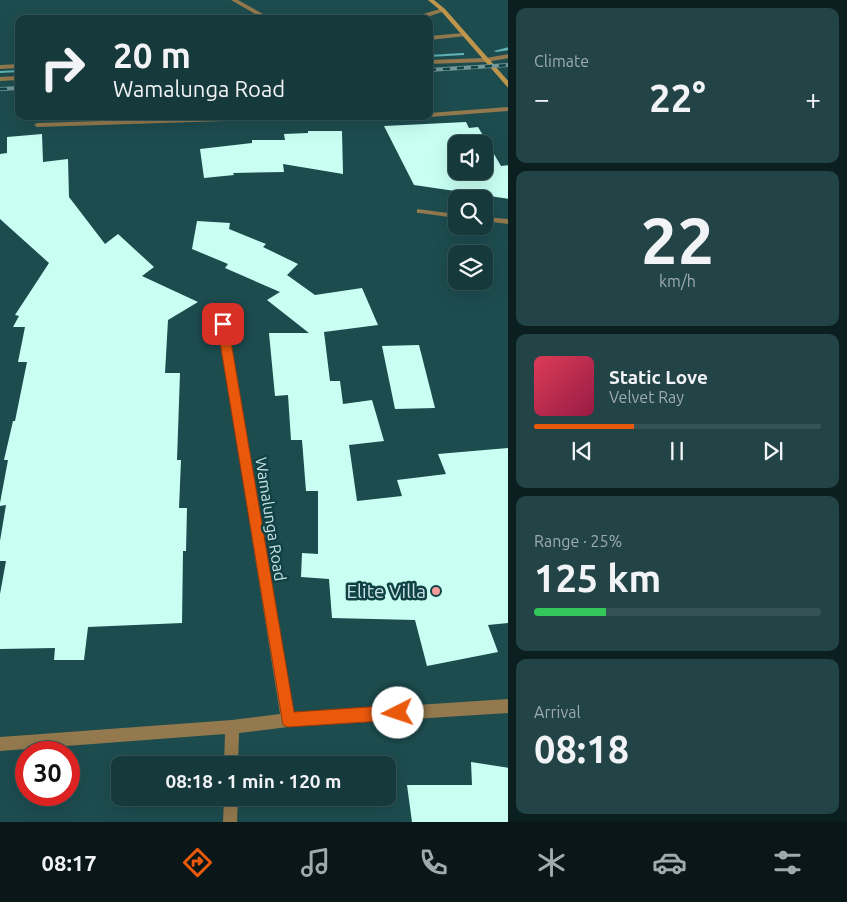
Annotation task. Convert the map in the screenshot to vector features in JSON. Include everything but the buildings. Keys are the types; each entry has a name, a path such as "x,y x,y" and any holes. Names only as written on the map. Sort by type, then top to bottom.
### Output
{"main road":[{"path":"431,0 443,10 508,87"}],"street":[{"path":"234,0 262,15"},
{"path":"427,15 443,10"},
{"path":"433,38 464,35"},
{"path":"433,62 486,60 508,56"},
{"path":"0,67 15,66"},
{"path":"0,79 15,78"},
{"path":"433,115 508,109"},
{"path":"37,125 194,120"},
{"path":"420,211 448,215"},
{"path":"493,220 508,222"},
{"name":"Wamalunga Road","path":"223,324 288,720"},
{"path":"0,744 232,727 288,720 508,706"},
{"path":"231,756 232,727"},
{"path":"230,806 230,822"}],"waterway":[{"path":"496,51 508,48"},
{"path":"433,56 462,54"},
{"path":"0,72 15,71"}],"railway":[{"path":"433,70 508,65"},
{"path":"0,89 15,88"}],"place":[{"name":"Elite Villa","path":"436,591"}],"route":[{"path":"223,324 288,720 398,713"}]}
